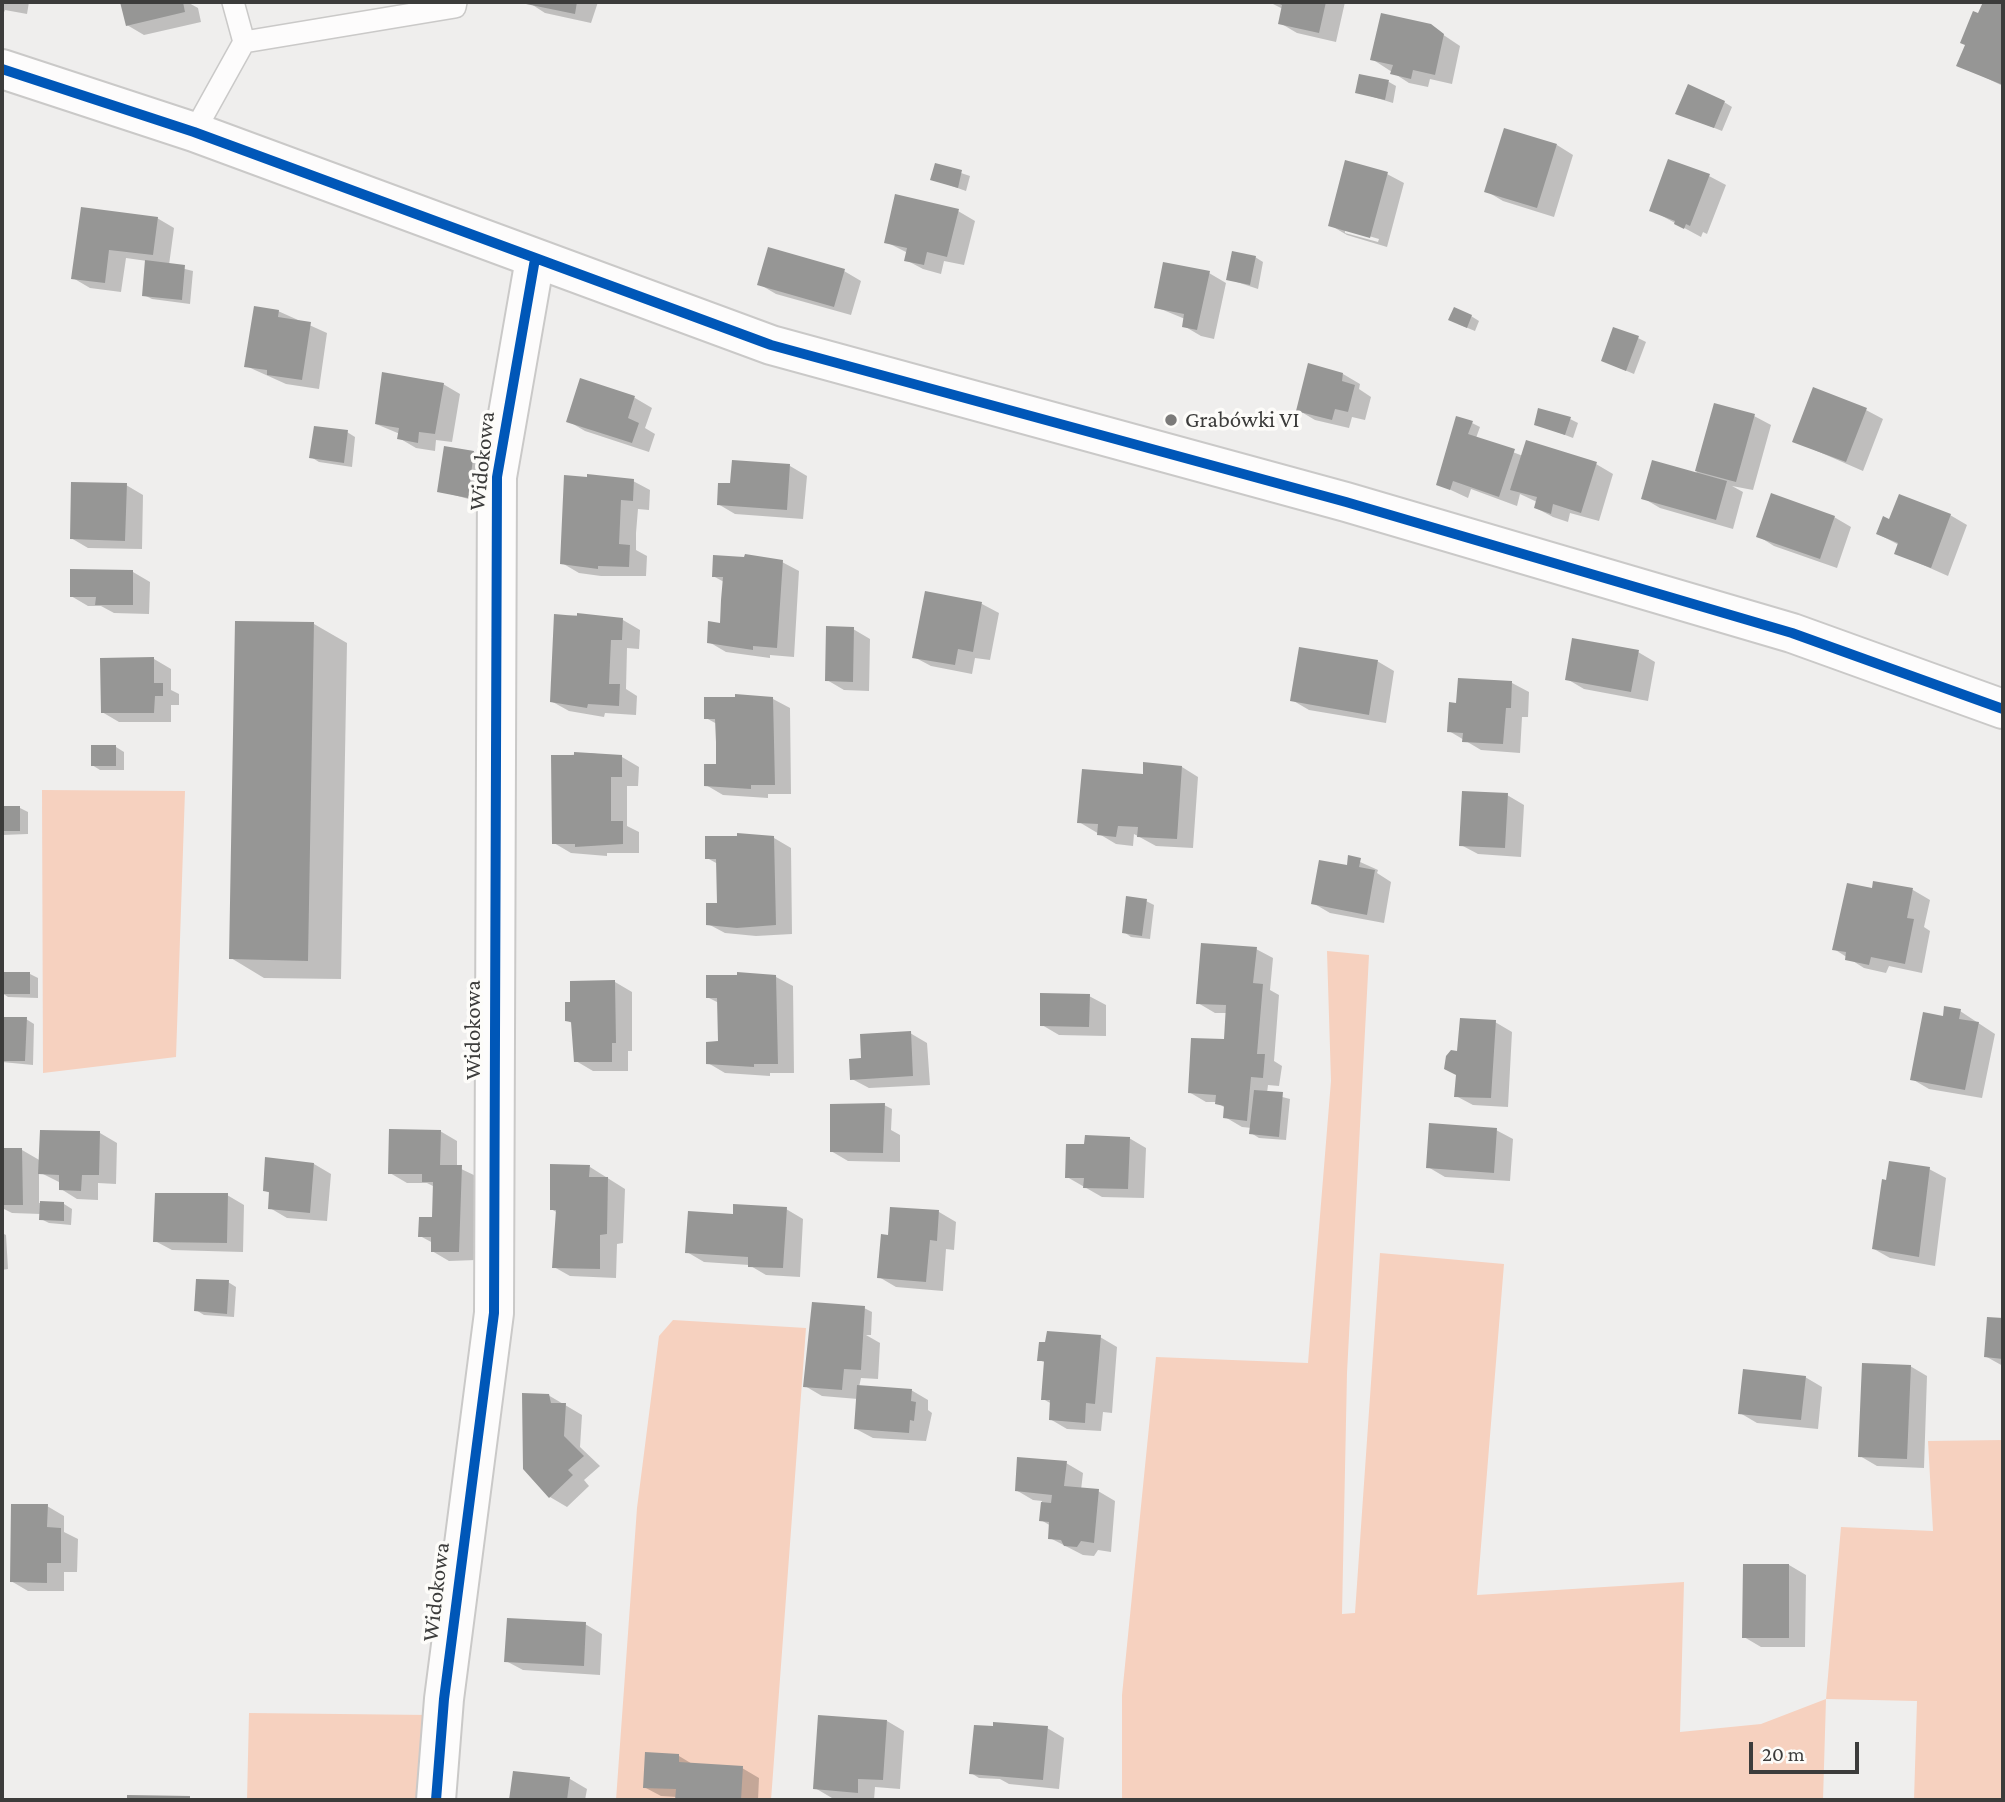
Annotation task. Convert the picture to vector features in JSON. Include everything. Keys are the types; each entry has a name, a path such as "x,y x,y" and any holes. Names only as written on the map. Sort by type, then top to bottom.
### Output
{"street":[{"path":"2,69 194,132 771,345 1346,502 1792,633 2003,709"},
{"name":"Widokowa","path":"436,1800 444,1699 494,1313 497,477 535,259"}],"lane":[{"path":"194,132 244,42 233,2"},
{"path":"244,42 455,7 456,2"}],"shaded area":[{"path":"42,790 185,791 176,1057 43,1073"},
{"path":"1327,951 1369,955 1347,1373 1342,1614 1355,1613 1380,1253 1504,1264 1477,1595 1684,1582 1680,1732 1761,1724 1826,1699 1823,1800 1122,1800 1122,1695 1156,1357 1308,1363 1331,1081"},
{"path":"673,1320 806,1328 771,1800 616,1800 637,1508 659,1336"},
{"path":"2003,1440 2003,1800 1914,1800 1917,1701 1826,1699 1841,1527 1933,1531 1928,1441"},
{"path":"249,1713 430,1715 423,1800 247,1800"}],"building":[{"path":"120,2 183,2 185,12 126,26"},
{"path":"526,2 577,2 575,14"},
{"path":"1274,2 1326,2 1319,33 1278,24 1282,5"},
{"path":"1983,2 2003,2 2003,85 1956,66 1965,45 1960,43 1973,11 1978,13"},
{"path":"1381,13 1431,24 1444,34 1435,75 1413,70 1411,79 1390,74 1393,65 1370,60"},
{"path":"1359,74 1389,80 1385,100 1355,93"},
{"path":"1688,84 1725,101 1714,128 1675,114"},
{"path":"1504,128 1557,144 1537,208 1484,192"},
{"path":"1668,159 1710,174 1690,226 1686,224 1684,229 1674,224 1675,221 1649,211"},
{"path":"1345,160 1388,172 1370,238 1328,226"},
{"path":"935,163 962,170 958,188 930,180"},
{"path":"895,194 959,209 947,257 927,252 924,265 904,261 907,248 884,243"},
{"path":"81,207 158,217 153,255 109,250 105,283 71,279"},
{"path":"768,247 845,269 834,307 757,285"},
{"path":"1232,251 1256,256 1250,285 1226,280"},
{"path":"145,260 185,265 182,300 142,296"},
{"path":"1163,262 1210,271 1197,330 1182,327 1184,314 1154,308"},
{"path":"254,306 279,310 278,317 311,322 302,380 267,375 267,370 244,367"},
{"path":"1454,307 1472,315 1467,328 1448,320"},
{"path":"1613,327 1639,336 1626,371 1601,361"},
{"path":"1308,363 1343,373 1342,381 1355,385 1348,412 1335,409 1332,420 1296,411"},
{"path":"382,372 444,383 435,434 419,432 418,443 397,439 399,428 375,424"},
{"path":"580,378 635,396 628,418 639,423 632,443 566,422"},
{"path":"1813,387 1867,408 1846,462 1792,442"},
{"path":"1714,403 1755,414 1736,482 1695,471"},
{"path":"1538,408 1571,417 1565,435 1534,425"},
{"path":"1456,416 1473,421 1468,434 1515,449 1499,497 1453,481 1450,490 1436,485"},
{"path":"314,426 348,430 344,463 309,458"},
{"path":"1526,440 1597,462 1581,513 1553,504 1551,514 1534,508 1537,497 1510,490"},
{"path":"444,446 474,451 468,498 437,492"},
{"path":"732,460 790,464 787,510 717,505 718,483 730,483"},
{"path":"1652,460 1727,481 1716,520 1641,499"},
{"path":"587,474 634,479 633,501 621,500 619,544 630,545 629,567 598,566 598,569 560,564 564,475 587,477"},
{"path":"71,482 127,483 125,541 70,539"},
{"path":"1771,493 1835,516 1820,559 1756,537"},
{"path":"1899,494 1951,514 1931,568 1894,554 1898,543 1876,534 1883,516 1889,519"},
{"path":"745,554 783,560 777,648 753,646 753,650 707,643 708,621 720,623 723,577 712,577 713,555 744,557"},
{"path":"70,569 133,570 133,605 95,605 96,597 70,597"},
{"path":"925,591 982,602 973,652 958,649 955,665 912,658"},
{"path":"577,613 623,618 622,640 611,640 609,684 620,684 619,706 588,704 587,708 550,702 554,614 577,616"},
{"path":"235,621 314,622 308,961 229,959"},
{"path":"826,626 854,627 853,682 825,681"},
{"path":"1572,638 1639,650 1631,692 1565,680"},
{"path":"1299,647 1378,660 1369,715 1290,701"},
{"path":"154,657 154,683 163,683 163,696 155,696 154,713 101,713 100,658"},
{"path":"1458,678 1512,681 1511,708 1506,708 1503,744 1462,742 1463,733 1447,732 1449,702 1456,703"},
{"path":"735,694 773,697 775,785 751,785 751,789 704,786 704,764 716,764 716,742 715,719 704,719 704,697 735,697"},
{"path":"91,745 116,745 116,766 91,766"},
{"path":"574,752 622,755 622,777 611,777 611,821 623,821 623,844 575,847 575,844 552,844 551,755 574,755"},
{"path":"1143,762 1182,766 1177,839 1137,837 1138,827 1118,826 1116,837 1097,835 1098,824 1077,823 1082,769 1143,774"},
{"path":"1462,791 1508,793 1505,848 1459,846"},
{"path":"2,806 20,806 20,831 2,831"},
{"path":"737,833 774,836 776,925 737,928 706,925 706,903 717,903 716,859 705,859 705,836 737,836"},
{"path":"1348,855 1361,858 1359,867 1375,870 1367,915 1311,904 1319,860 1347,865"},
{"path":"1873,881 1913,888 1907,918 1914,919 1905,964 1871,957 1869,965 1845,960 1846,952 1832,950 1847,883 1872,888"},
{"path":"1126,896 1147,899 1142,936 1122,933"},
{"path":"1201,943 1257,947 1253,983 1263,984 1257,1054 1265,1054 1263,1078 1251,1077 1247,1121 1223,1118 1224,1106 1215,1104 1216,1095 1188,1093 1191,1038 1224,1039 1226,1005 1196,1004"},
{"path":"2,972 30,972 30,994 2,994"},
{"path":"737,972 776,975 778,1064 754,1064 754,1067 706,1064 706,1042 718,1041 717,998 706,998 706,975 737,975"},
{"path":"615,980 616,1043 612,1043 612,1062 574,1062 571,1022 565,1021 565,1002 570,1002 570,981"},
{"path":"1040,993 1090,994 1089,1027 1040,1026"},
{"path":"1944,1006 1961,1009 1959,1019 1979,1022 1965,1090 1910,1080 1923,1012 1943,1016"},
{"path":"2,1017 27,1017 25,1061 2,1061"},
{"path":"1460,1018 1496,1020 1491,1098 1454,1097 1456,1075 1444,1069 1446,1056 1451,1050 1457,1051"},
{"path":"911,1031 913,1076 850,1080 849,1059 861,1058 860,1034"},
{"path":"1254,1090 1283,1092 1279,1137 1249,1134"},
{"path":"885,1103 883,1153 830,1152 830,1104"},
{"path":"1429,1123 1497,1128 1494,1173 1426,1168"},
{"path":"389,1129 441,1130 440,1165 462,1165 459,1252 431,1252 431,1237 418,1237 419,1217 432,1217 433,1182 422,1182 422,1174 388,1174"},
{"path":"40,1130 100,1131 99,1175 82,1175 81,1191 59,1190 59,1175 38,1174"},
{"path":"1085,1135 1130,1137 1128,1189 1083,1188 1084,1178 1065,1178 1066,1144 1084,1144"},
{"path":"2,1148 22,1148 23,1205 2,1205"},
{"path":"265,1157 314,1163 310,1213 268,1209 269,1192 263,1191"},
{"path":"1889,1161 1930,1167 1919,1257 1872,1249 1882,1179 1886,1180"},
{"path":"550,1164 590,1165 589,1177 608,1177 607,1234 600,1235 600,1269 552,1268 556,1210 550,1210"},
{"path":"155,1193 228,1193 227,1243 153,1242"},
{"path":"40,1201 64,1202 64,1221 39,1220"},
{"path":"733,1204 787,1207 783,1268 748,1267 748,1257 685,1253 688,1211 733,1214"},
{"path":"890,1207 939,1210 937,1241 930,1240 926,1282 877,1278 881,1234 888,1235"},
{"path":"196,1279 229,1280 227,1314 194,1311"},
{"path":"812,1302 865,1306 861,1370 844,1369 842,1390 803,1387"},
{"path":"1987,1317 2003,1318 2003,1359 1984,1357"},
{"path":"1047,1331 1101,1335 1095,1404 1086,1403 1085,1423 1049,1420 1050,1400 1041,1400 1044,1361 1037,1361 1039,1342 1045,1342"},
{"path":"1862,1363 1911,1365 1907,1459 1858,1457"},
{"path":"1743,1369 1806,1376 1801,1420 1738,1414"},
{"path":"857,1385 912,1389 911,1401 916,1402 914,1421 910,1420 909,1433 854,1429"},
{"path":"522,1393 549,1394 551,1403 566,1403 564,1436 584,1456 568,1470 573,1475 549,1498 523,1469"},
{"path":"1017,1457 1067,1461 1064,1486 1099,1489 1094,1543 1081,1541 1077,1547 1064,1546 1061,1540 1048,1539 1049,1522 1039,1521 1041,1502 1051,1503 1052,1495 1015,1491"},
{"path":"11,1504 48,1504 47,1527 61,1528 61,1563 47,1563 47,1583 10,1582"},
{"path":"1743,1564 1789,1564 1789,1638 1742,1638"},
{"path":"507,1618 586,1622 584,1666 504,1662"},
{"path":"818,1715 887,1720 883,1780 858,1779 858,1793 813,1789"},
{"path":"993,1722 1048,1726 1043,1780 969,1774 974,1725 993,1726"},
{"path":"645,1752 679,1754 679,1762 743,1766 741,1800 675,1800 676,1789 643,1788"},
{"path":"513,1771 570,1777 567,1800 509,1800"},
{"path":"127,1795 190,1796 190,1800 127,1800"}],"cycle path":[{"path":"2,69 194,132 771,345 1346,502 1792,633 2003,709"},
{"path":"436,1800 444,1699 494,1313 497,477 535,259"}],"place":[{"name":"Grabówki VI","path":"1171,420"}]}
